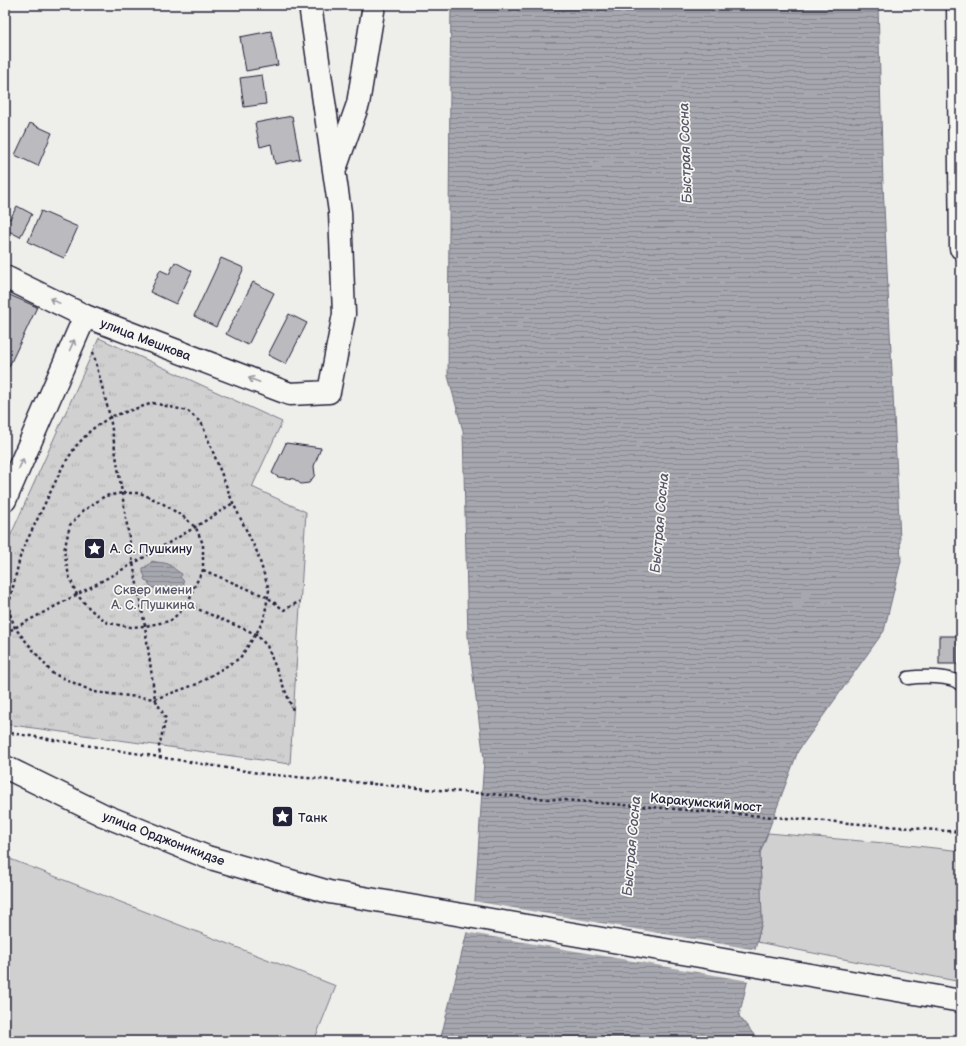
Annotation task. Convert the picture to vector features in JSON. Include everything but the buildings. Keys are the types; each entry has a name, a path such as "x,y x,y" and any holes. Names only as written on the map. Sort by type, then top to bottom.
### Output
{"street":[{"path":"310,5 334,172"},
{"path":"334,172 358,104 374,5"},
{"path":"958,5 961,248"},
{"name":"улица Мешкова","path":"5,277 85,316 290,394 329,392 344,314 340,212 334,172"},
{"path":"5,500 85,316"},
{"name":"улица Орджоникидзе","path":"5,767 103,815 207,858 329,892 961,1001"}],"lane":[{"path":"908,678 932,676 958,682 961,686"}],"path":[{"path":"85,316 110,417 133,563 145,626 155,699 166,719 159,746 160,758"},
{"path":"153,404 188,411 202,424 233,503 257,552 268,590 264,619 240,658 197,684 155,699 94,692 52,672 15,628 8,608 21,553 63,466 76,446 91,430 110,417 153,404"},
{"path":"123,493 140,493 162,503 185,518 196,528 203,544 203,570 194,587 188,604 170,621 145,626 130,627 108,623 91,610 77,595 69,576 64,552 70,525 83,511 105,496 123,493"},
{"path":"5,633 77,595 196,528 233,503"},
{"path":"203,570 267,598 284,610 300,601"},
{"path":"188,604 256,634 267,646 293,710"},
{"name":"Каракумский мост","path":"5,732 264,774 439,790 961,832"}],"green space":[{"name":"Сквер имени А. С. Пушкина","path":"99,338 282,422 252,487 306,512 290,764 5,724 5,548"},
{"path":"768,833 961,851 961,982 757,942 762,921 760,853"},
{"path":"5,857 336,986 314,1041 5,1041"}],"water":[{"name":"Быстрая Сосна","path":"451,5 878,5 883,185 901,561 884,631 798,751 760,853 762,921 739,1016 759,1041 440,1041 475,900 484,759 468,637 463,431 448,376"},
{"path":"152,561 168,564 182,574 180,577 183,580 184,585 182,588 175,593 153,588 144,579 145,576 143,573 143,568 149,565"}],"pier":[{"path":"473,901 757,950 749,981 465,932"}],"place":[{"name":"А. С. Пушкину","path":"95,548"},
{"name":"Танк","path":"283,817"}]}
